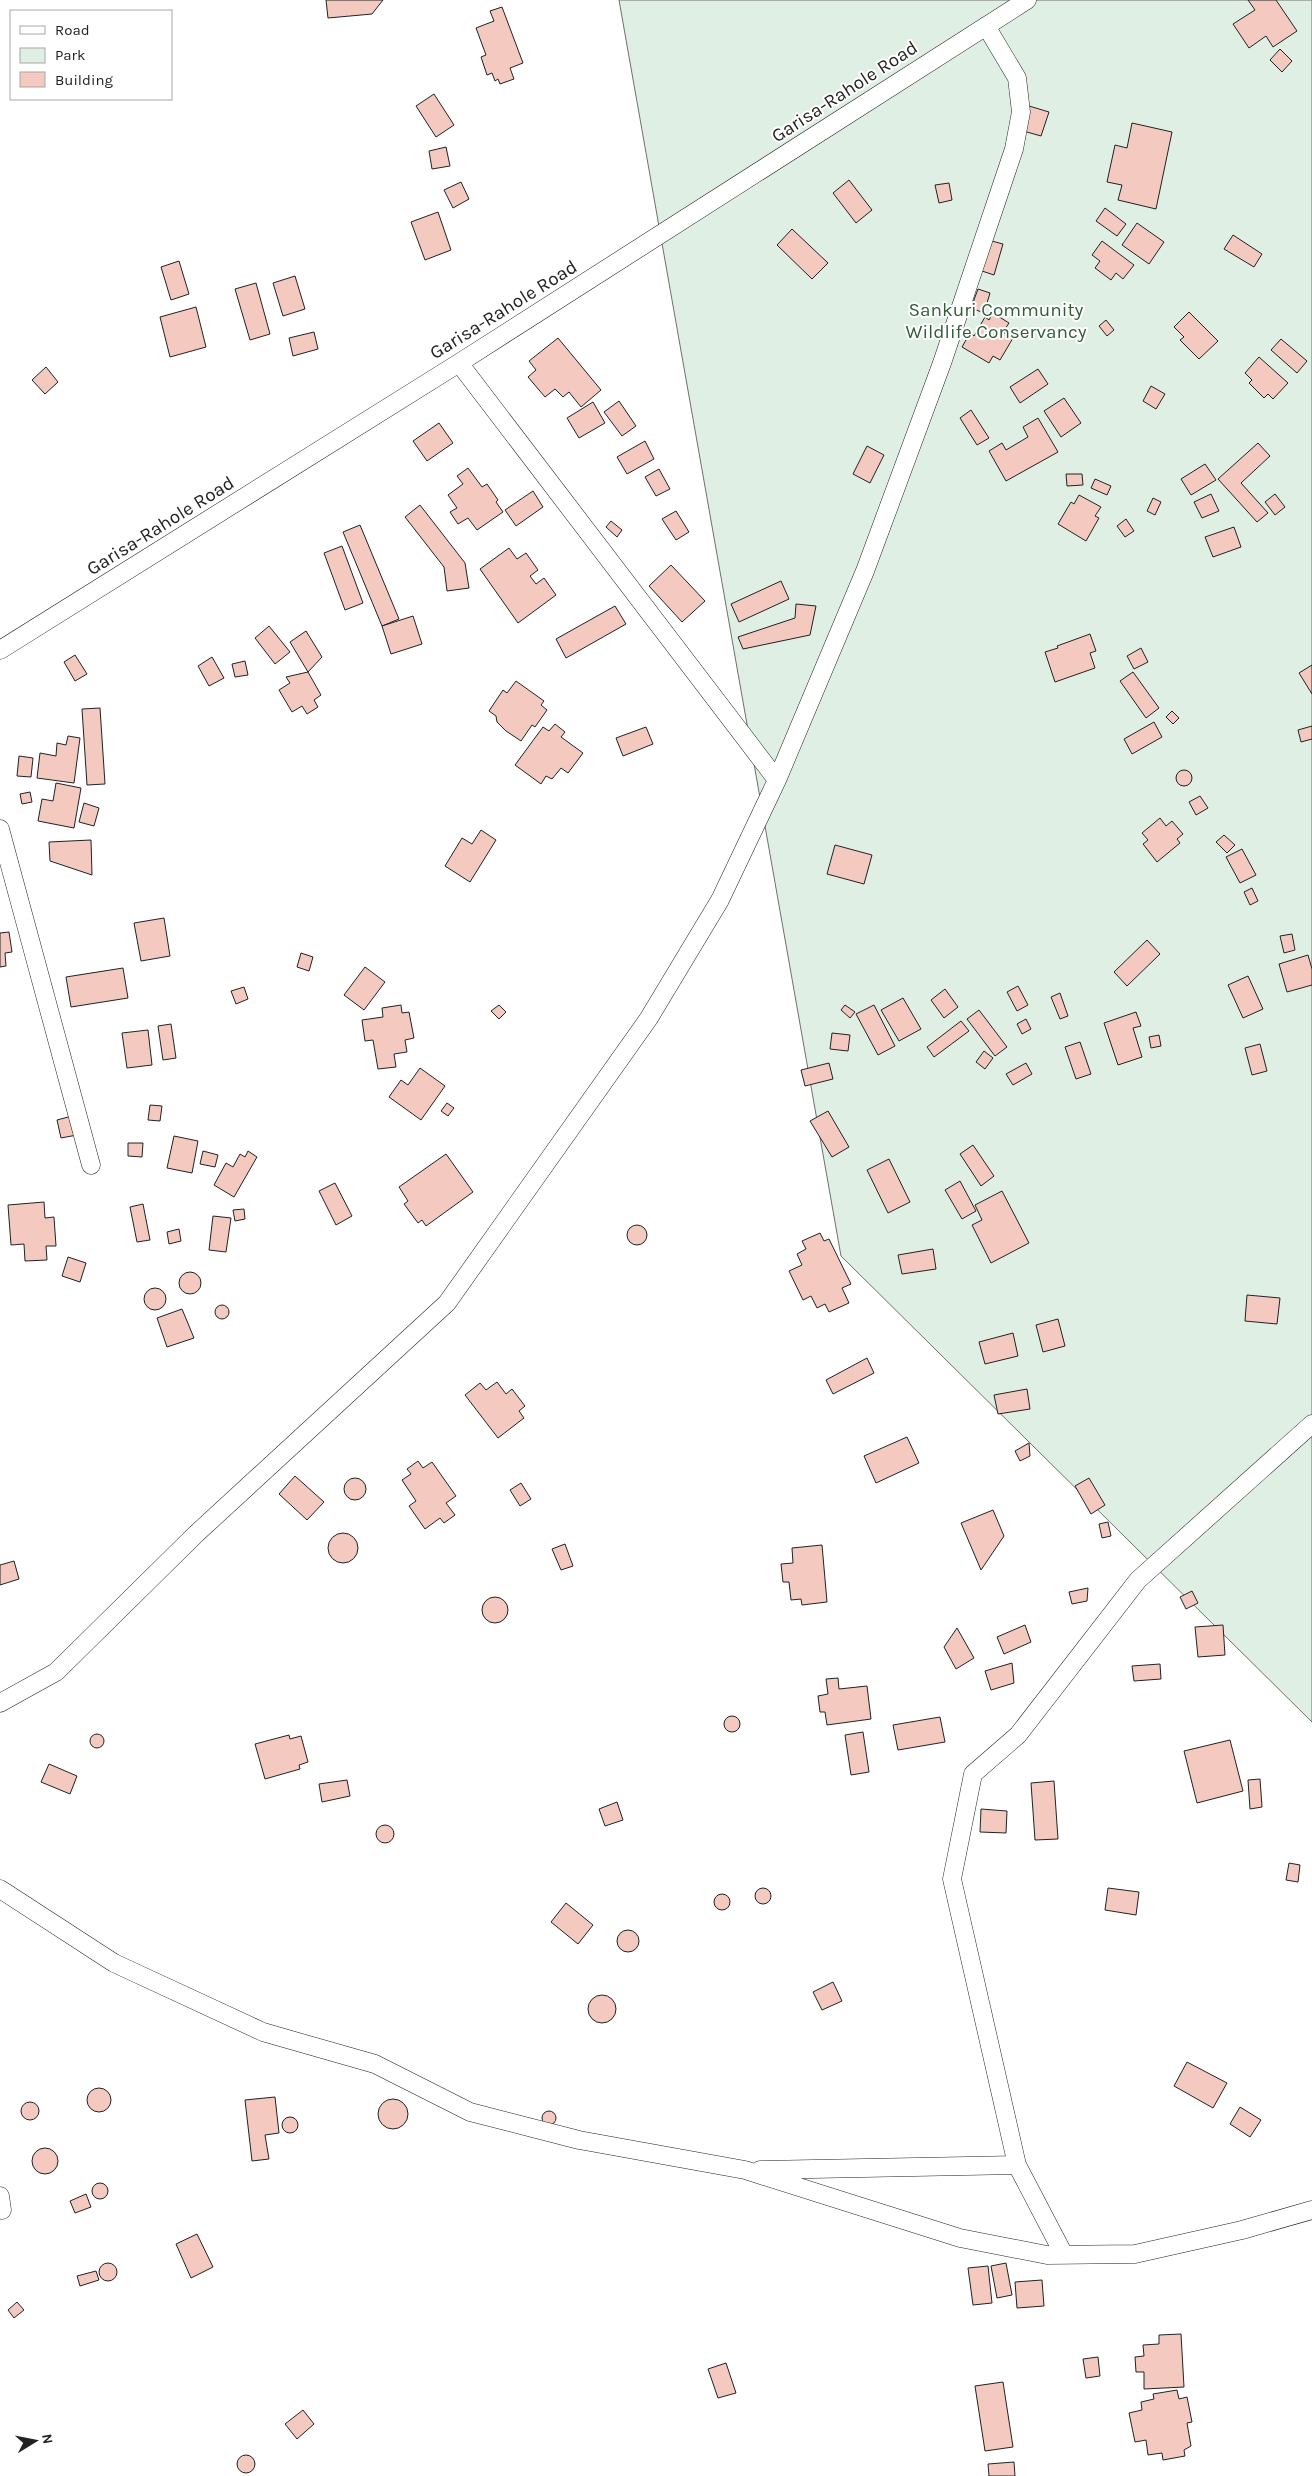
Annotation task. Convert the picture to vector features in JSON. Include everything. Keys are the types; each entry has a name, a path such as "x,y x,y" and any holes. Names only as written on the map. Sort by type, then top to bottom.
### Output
{"street":[{"name":"Garisa-Rahole Road","path":"0,650 459,362 1027,0"},
{"path":"0,1703 56,1672 196,1534 447,1303 649,1018 720,900 777,780 865,571 942,363 1014,149 1020,112 1017,78 986,26"},
{"path":"459,362 777,780"},
{"path":"0,830 91,1165"},
{"path":"1064,2255 1017,2165 952,1879 973,1774 1018,1735 1138,1580 1312,1424"},
{"path":"0,1889 114,1963 262,2032 375,2064 470,2112 579,2140 745,2170 960,2238 1047,2255 1135,2254 1242,2230 1312,2210"},
{"path":"745,2170 1017,2165"}],"green space":[{"name":"Sankuri Community Wildlife Conservancy","path":"619,0 1312,0 1312,1722 841,1256"}],"building":[{"path":"326,0 383,0 372,14 328,18"},
{"path":"1248,0 1276,0 1297,31 1273,47 1266,36 1249,48 1233,24 1255,10"},
{"path":"502,7 523,63 510,68 514,79 500,84 498,79 495,81 492,73 487,75 481,57 486,55 476,28 494,21 490,11"},
{"path":"1280,49 1292,61 1282,72 1270,60"},
{"path":"434,94 454,125 436,137 416,106"},
{"path":"1029,106 1049,112 1041,136 1020,130"},
{"path":"1132,123 1172,132 1156,209 1118,200 1122,185 1107,182 1115,145 1127,148"},
{"path":"446,147 450,166 432,169 429,151"},
{"path":"849,180 872,210 856,223 833,193"},
{"path":"461,182 469,199 453,208 444,190"},
{"path":"949,183 952,200 939,203 935,185"},
{"path":"1105,208 1126,224 1117,236 1096,221"},
{"path":"438,212 451,250 425,260 411,222"},
{"path":"1137,223 1164,242 1149,264 1122,245"},
{"path":"792,229 828,263 812,279 777,245"},
{"path":"1233,235 1262,254 1254,267 1224,249"},
{"path":"988,240 1003,244 994,275 979,270"},
{"path":"1102,241 1134,265 1123,279 1116,273 1111,280 1095,268 1100,261 1092,255"},
{"path":"179,261 189,294 171,300 161,267"},
{"path":"295,276 305,309 283,316 273,283"},
{"path":"256,283 270,334 250,340 235,289"},
{"path":"978,289 990,293 984,313 971,308"},
{"path":"196,307 206,347 170,357 160,317"},
{"path":"1189,312 1218,341 1199,359 1180,340 1184,337 1174,327"},
{"path":"993,313 1009,323 1003,332 1013,338 1000,360 993,356 989,363 962,347 970,333 974,336 985,317 989,320"},
{"path":"1106,320 1114,330 1107,336 1099,326"},
{"path":"314,332 318,349 293,356 289,338"},
{"path":"558,338 601,390 581,407 569,392 563,397 555,389 545,397 528,377 536,370 529,361"},
{"path":"1281,339 1307,361 1297,373 1271,350"},
{"path":"1259,357 1288,383 1273,399 1268,394 1264,398 1249,383 1252,380 1245,373"},
{"path":"46,367 58,382 45,394 32,380"},
{"path":"1038,369 1048,384 1020,403 1010,387"},
{"path":"1151,386 1165,394 1156,409 1143,401"},
{"path":"1064,398 1081,423 1061,437 1044,411"},
{"path":"619,401 636,426 622,436 604,412"},
{"path":"593,402 605,423 579,438 567,418"},
{"path":"971,410 989,438 977,445 960,418"},
{"path":"1038,418 1058,452 1006,481 989,451 1002,443 1006,450 1028,437 1023,427"},
{"path":"439,423 453,443 427,461 413,441"},
{"path":"645,441 654,459 627,474 617,457"},
{"path":"1258,443 1270,456 1241,483 1268,513 1257,522 1218,479"},
{"path":"867,446 884,455 870,483 853,474"},
{"path":"1205,464 1216,480 1191,495 1181,479"},
{"path":"468,468 482,487 487,484 498,500 496,502 503,512 477,530 468,518 458,524 450,512 457,508 448,495 463,484 457,476"},
{"path":"659,469 670,489 656,496 645,477"},
{"path":"1066,474 1082,474 1083,485 1067,486"},
{"path":"1095,479 1111,486 1107,495 1091,488"},
{"path":"533,491 543,507 516,526 505,510"},
{"path":"1211,494 1219,511 1202,518 1194,502"},
{"path":"1275,494 1285,507 1275,515 1265,502"},
{"path":"1079,495 1101,507 1095,516 1099,518 1086,541 1058,524 1071,502 1074,504"},
{"path":"1153,498 1161,502 1155,515 1147,511"},
{"path":"420,505 465,563 469,588 447,591 444,567 405,517"},
{"path":"676,511 689,532 676,540 662,519"},
{"path":"1126,519 1134,531 1125,537 1117,526"},
{"path":"611,521 622,530 617,537 606,527"},
{"path":"360,525 399,619 382,626 343,532"},
{"path":"1234,527 1241,547 1213,557 1205,537"},
{"path":"342,546 363,603 345,610 324,553"},
{"path":"509,548 517,559 526,553 538,570 530,576 536,584 544,578 556,595 518,623 480,569"},
{"path":"671,565 705,601 682,622 649,586"},
{"path":"781,581 789,599 739,622 731,604"},
{"path":"796,604 816,606 810,635 743,649 738,637 795,618"},
{"path":"615,606 626,624 566,658 556,639"},
{"path":"413,616 422,644 391,654 382,626"},
{"path":"269,626 290,652 275,664 255,638"},
{"path":"306,631 322,657 308,672 290,642"},
{"path":"1090,634 1096,651 1090,653 1095,668 1055,682 1045,652"},
{"path":"1141,648 1148,662 1134,669 1127,656"},
{"path":"75,655 87,674 75,681 64,662"},
{"path":"212,657 224,678 209,686 198,666"},
{"path":"245,661 248,675 235,677 232,664"},
{"path":"1312,665 1312,694 1299,673"},
{"path":"308,672 321,695 314,700 318,707 307,714 302,706 292,712 279,690 290,683 286,677"},
{"path":"1133,672 1159,708 1146,718 1120,681"},
{"path":"516,681 544,701 541,705 547,710 535,727 532,725 521,741 506,731 497,722 496,716 489,711 503,690 507,693"},
{"path":"100,708 105,784 87,785 82,709"},
{"path":"1172,711 1179,718 1173,724 1166,717"},
{"path":"1154,722 1162,737 1132,754 1124,739"},
{"path":"555,724 565,732 561,737 583,753 568,773 561,768 552,779 546,776 541,784 515,765 543,727 549,731"},
{"path":"1312,726 1312,739 1301,742 1298,730"},
{"path":"646,727 653,744 623,756 616,738"},
{"path":"68,736 80,738 74,783 37,778 40,753 56,756 57,743 66,745"},
{"path":"19,756 33,758 31,777 17,776"},
{"path":"1184,770 1190,772 1192,778 1190,784 1184,786 1178,784 1176,778 1178,772"},
{"path":"56,783 81,788 74,828 38,821 42,799 53,801"},
{"path":"30,792 32,802 22,804 20,794"},
{"path":"1200,796 1208,808 1196,815 1189,802"},
{"path":"84,803 99,808 94,826 79,822"},
{"path":"1160,818 1166,826 1172,821 1183,834 1177,839 1180,843 1157,862 1143,844 1148,840 1142,833"},
{"path":"481,830 496,840 470,882 445,866 462,838 472,844"},
{"path":"1224,835 1235,845 1227,853 1216,842"},
{"path":"91,840 92,875 50,861 49,842"},
{"path":"835,845 872,855 864,884 827,874"},
{"path":"1242,849 1256,875 1240,883 1226,857"},
{"path":"1252,888 1258,901 1250,905 1244,892"},
{"path":"164,918 170,956 141,961 134,923"},
{"path":"9,932 12,952 5,953 6,966 0,967 0,933"},
{"path":"1292,934 1295,950 1284,953 1280,936"},
{"path":"1147,940 1160,954 1127,986 1114,972"},
{"path":"301,953 313,957 309,971 297,967"},
{"path":"1308,955 1312,969 1312,985 1287,992 1279,964"},
{"path":"365,967 385,982 364,1010 344,995"},
{"path":"123,968 128,998 71,1007 66,977"},
{"path":"1248,976 1263,1009 1243,1018 1228,985"},
{"path":"1018,986 1028,1005 1017,1011 1007,992"},
{"path":"244,987 248,999 236,1004 231,991"},
{"path":"945,989 958,1007 944,1018 931,1000"},
{"path":"1060,993 1068,1016 1060,1019 1051,997"},
{"path":"903,998 921,1029 899,1041 881,1010"},
{"path":"401,1005 402,1013 409,1012 414,1038 405,1040 407,1052 394,1054 396,1067 378,1069 373,1040 365,1041 362,1020 383,1017 382,1008"},
{"path":"499,1005 506,1012 499,1019 491,1011"},
{"path":"845,1005 855,1012 850,1018 841,1010"},
{"path":"874,1005 895,1046 878,1055 856,1014"},
{"path":"979,1010 1007,1047 995,1056 967,1019"},
{"path":"1136,1012 1141,1026 1133,1028 1142,1057 1118,1065 1104,1023"},
{"path":"1026,1019 1031,1029 1022,1034 1017,1024"},
{"path":"961,1021 969,1031 934,1057 927,1047"},
{"path":"171,1024 176,1058 163,1060 158,1026"},
{"path":"148,1030 152,1065 127,1068 122,1033"},
{"path":"832,1033 850,1035 848,1051 830,1049"},
{"path":"1159,1035 1161,1046 1151,1048 1149,1037"},
{"path":"1080,1042 1091,1074 1076,1079 1065,1047"},
{"path":"1260,1044 1267,1071 1252,1075 1245,1048"},
{"path":"984,1051 993,1058 985,1069 976,1062"},
{"path":"829,1063 833,1079 805,1086 801,1070"},
{"path":"1026,1063 1032,1074 1013,1085 1006,1074"},
{"path":"420,1068 445,1086 421,1120 389,1097 401,1080 408,1085"},
{"path":"447,1103 454,1108 448,1116 441,1111"},
{"path":"150,1105 162,1106 160,1121 148,1120"},
{"path":"828,1111 849,1147 832,1157 810,1121"},
{"path":"72,1116 77,1135 61,1138 57,1120"},
{"path":"174,1136 198,1141 192,1173 167,1168"},
{"path":"128,1143 143,1143 142,1157 128,1156"},
{"path":"973,1145 994,1176 981,1186 960,1154"},
{"path":"203,1151 218,1155 215,1167 200,1164"},
{"path":"248,1151 257,1157 234,1197 214,1185 226,1163 233,1167 240,1154 245,1157"},
{"path":"446,1154 473,1192 426,1226 422,1220 418,1223 404,1204 408,1201 399,1187"},
{"path":"889,1159 910,1202 888,1213 867,1170"},
{"path":"960,1181 976,1211 962,1219 945,1190"},
{"path":"335,1183 352,1216 336,1225 319,1191"},
{"path":"1002,1191 1029,1243 991,1263 972,1225 982,1220 975,1205"},
{"path":"44,1202 45,1218 54,1217 56,1246 46,1246 47,1260 25,1261 24,1244 11,1245 8,1205"},
{"path":"143,1204 150,1240 137,1242 130,1207"},
{"path":"244,1209 245,1219 235,1221 233,1210"},
{"path":"213,1216 231,1218 226,1252 209,1250"},
{"path":"633,1225 641,1225 647,1231 647,1239 641,1245 633,1245 627,1239 627,1231"},
{"path":"179,1229 181,1241 169,1244 167,1232"},
{"path":"820,1233 824,1241 829,1239 851,1284 842,1288 849,1303 829,1312 825,1304 817,1308 811,1296 803,1300 789,1271 802,1265 797,1254 806,1249 802,1241"},
{"path":"933,1249 936,1269 902,1274 898,1255"},
{"path":"68,1257 86,1263 80,1282 62,1276"},
{"path":"190,1272 198,1275 201,1283 198,1291 190,1294 182,1291 179,1283 182,1275"},
{"path":"155,1288 163,1291 166,1299 163,1307 155,1310 147,1307 144,1299 147,1291"},
{"path":"1247,1295 1280,1298 1277,1324 1245,1321"},
{"path":"219,1305 225,1305 229,1312 225,1319 219,1319 215,1315 215,1309"},
{"path":"182,1309 194,1338 167,1347 157,1318"},
{"path":"1058,1319 1065,1346 1043,1352 1036,1325"},
{"path":"1013,1333 1018,1356 985,1364 979,1342"},
{"path":"867,1358 874,1373 833,1394 826,1380"},
{"path":"497,1382 506,1394 512,1389 525,1406 519,1411 524,1418 498,1438 465,1395 480,1383 486,1390"},
{"path":"1027,1389 1030,1409 998,1414 994,1395"},
{"path":"907,1437 919,1463 876,1483 864,1456"},
{"path":"1029,1443 1030,1456 1020,1461 1015,1451"},
{"path":"418,1461 423,1468 432,1462 456,1496 446,1503 455,1515 444,1523 440,1518 425,1529 409,1506 416,1501 402,1480 411,1474 407,1469"},
{"path":"295,1476 324,1502 307,1520 279,1494"},
{"path":"355,1478 363,1481 366,1489 363,1497 355,1500 347,1497 344,1489 347,1481"},
{"path":"1089,1478 1105,1505 1091,1514 1075,1486"},
{"path":"521,1483 531,1499 520,1506 510,1490"},
{"path":"993,1510 1004,1536 981,1570 961,1523"},
{"path":"1108,1522 1111,1536 1102,1538 1099,1524"},
{"path":"343,1533 354,1537 358,1548 354,1559 343,1563 332,1559 328,1548 332,1537"},
{"path":"565,1544 573,1566 561,1570 552,1549"},
{"path":"822,1545 827,1602 802,1605 801,1599 791,1600 789,1582 783,1582 781,1564 793,1563 792,1548"},
{"path":"14,1561 19,1579 0,1585 0,1565"},
{"path":"1088,1588 1087,1601 1072,1604 1069,1592"},
{"path":"1192,1591 1198,1603 1186,1609 1180,1597"},
{"path":"495,1597 504,1601 508,1610 504,1619 495,1623 486,1619 482,1610 486,1601"},
{"path":"1025,1625 1031,1642 1004,1654 997,1637"},
{"path":"1223,1625 1225,1655 1198,1657 1195,1627"},
{"path":"957,1628 974,1658 956,1669 944,1647"},
{"path":"1012,1663 1014,1683 991,1690 985,1671"},
{"path":"1160,1664 1161,1679 1134,1681 1132,1666"},
{"path":"838,1678 839,1689 867,1686 871,1719 827,1725 825,1712 820,1712 818,1696 828,1694 826,1679"},
{"path":"732,1716 740,1724 732,1732 724,1724"},
{"path":"940,1717 945,1742 898,1750 893,1725"},
{"path":"863,1732 869,1772 851,1775 845,1735"},
{"path":"97,1734 102,1736 104,1741 102,1746 97,1748 92,1746 90,1741 92,1736"},
{"path":"289,1735 290,1739 301,1736 308,1762 299,1765 300,1769 265,1779 255,1744"},
{"path":"1230,1740 1243,1791 1197,1803 1184,1751"},
{"path":"49,1764 77,1776 70,1794 41,1782"},
{"path":"1260,1779 1262,1807 1250,1809 1248,1780"},
{"path":"347,1780 350,1796 322,1802 319,1784"},
{"path":"1054,1781 1058,1839 1035,1840 1031,1783"},
{"path":"617,1802 623,1820 605,1826 599,1809"},
{"path":"981,1809 1007,1811 1006,1833 980,1832"},
{"path":"381,1825 389,1825 394,1830 392,1841 381,1843 376,1838 376,1830"},
{"path":"1289,1863 1300,1865 1298,1882 1286,1880"},
{"path":"763,1888 771,1896 763,1904 755,1896"},
{"path":"1108,1888 1139,1892 1136,1915 1105,1910"},
{"path":"722,1894 730,1902 722,1910 714,1902"},
{"path":"566,1903 593,1925 578,1944 551,1922"},
{"path":"628,1930 636,1933 639,1941 636,1949 628,1952 620,1949 617,1941 620,1933"},
{"path":"833,1982 842,2001 822,2010 813,1992"},
{"path":"602,1995 612,1999 616,2009 612,2019 602,2023 592,2019 588,2009 592,1999"},
{"path":"1187,2062 1227,2083 1213,2108 1174,2086"},
{"path":"99,2088 104,2089 110,2095 110,2105 104,2111 99,2112 94,2111 88,2105 87,2100 88,2095 94,2089"},
{"path":"275,2097 279,2133 265,2135 269,2159 252,2161 245,2100"},
{"path":"393,2099 403,2104 408,2114 403,2124 393,2129 383,2124 378,2114 383,2104"},
{"path":"30,2102 36,2105 39,2111 36,2117 30,2120 24,2117 21,2111 24,2105"},
{"path":"1240,2107 1261,2120 1250,2137 1230,2124"},
{"path":"546,2111 552,2111 556,2118 552,2125 546,2125 542,2121 542,2115"},
{"path":"287,2117 293,2117 298,2122 296,2131 287,2133 282,2128 282,2122"},
{"path":"45,2148 54,2152 58,2161 54,2170 45,2174 36,2170 32,2161 36,2152"},
{"path":"97,2183 103,2183 108,2188 106,2197 97,2199 92,2194 92,2188"},
{"path":"86,2194 91,2207 75,2213 70,2201"},
{"path":"197,2234 213,2267 191,2278 176,2244"},
{"path":"108,2263 115,2265 117,2272 115,2279 108,2281 101,2279 99,2272 101,2265"},
{"path":"1006,2263 1012,2295 997,2298 991,2266"},
{"path":"988,2266 992,2303 973,2305 968,2268"},
{"path":"96,2271 99,2280 80,2286 77,2276"},
{"path":"1042,2280 1044,2306 1017,2308 1015,2282"},
{"path":"17,2302 24,2310 14,2318 8,2310"},
{"path":"1181,2334 1184,2387 1144,2389 1144,2372 1136,2372 1135,2357 1144,2356 1143,2345 1159,2344 1159,2335"},
{"path":"1098,2357 1100,2376 1086,2378 1083,2359"},
{"path":"726,2363 736,2393 718,2398 708,2369"},
{"path":"1003,2382 1013,2447 985,2451 975,2386"},
{"path":"1177,2390 1179,2399 1187,2397 1192,2422 1187,2423 1191,2446 1184,2450 1185,2456 1163,2460 1162,2453 1148,2455 1146,2440 1135,2442 1129,2413 1142,2410 1141,2402 1154,2399 1153,2394"},
{"path":"303,2410 314,2424 297,2439 285,2424"},
{"path":"246,2455 254,2460 255,2464 250,2472 246,2473 238,2468 237,2464 242,2456"},
{"path":"1014,2462 1015,2476 989,2476 988,2464"}]}
